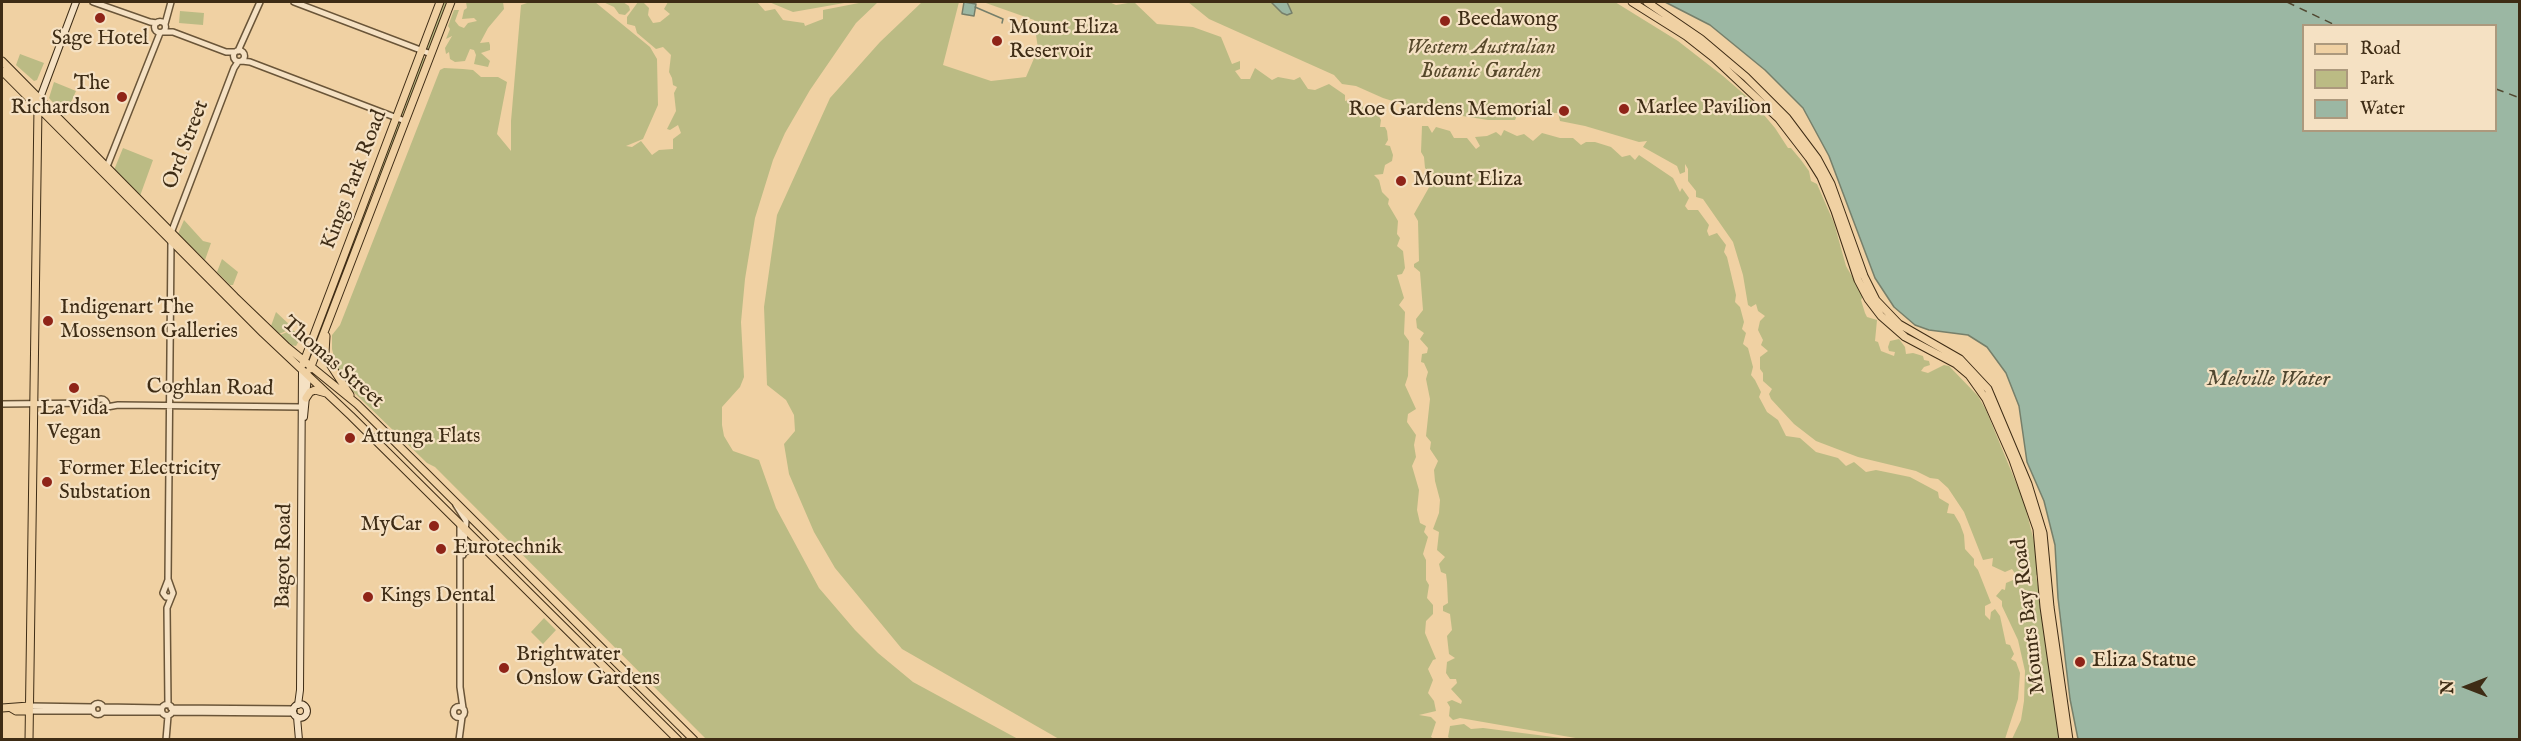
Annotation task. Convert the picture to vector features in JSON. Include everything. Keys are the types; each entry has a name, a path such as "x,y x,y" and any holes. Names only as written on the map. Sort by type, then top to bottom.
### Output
{"main road":[{"path":"29,740 38,108 76,2"},
{"name":"Kings Park Road","path":"302,370 309,344 440,2"},
{"name":"Kings Park Road","path":"311,366 451,2"},
{"name":"Mounts Bay Road","path":"1632,2 1686,36 1714,58 1779,119 1821,177 1858,280 1868,299 1881,316 1905,337 1956,364 1969,375 1986,399 2017,469 2037,529 2044,607 2063,740"},
{"name":"Mounts Bay Road","path":"1647,2 1701,39 1787,118 1817,158 1831,184 1864,276 1876,300 1899,324 1960,360 1988,389 2028,484 2043,533 2050,607 2069,740"},
{"name":"Thomas Street","path":"2,61 106,169 287,347 357,404 694,740"},
{"name":"Thomas Street","path":"2,71 171,242 460,523 678,740"},
{"path":"336,302 326,336 325,353 336,377 357,404"},
{"path":"287,347 300,350 309,344"},
{"name":"Bagot Road","path":"299,740 303,423 311,366"},
{"name":"Bagot Road","path":"302,370 303,423"},
{"path":"306,398 310,392 315,390 328,394"},
{"path":"462,556 475,546 483,547"},
{"path":"2,708 11,708 16,705 29,708"}],"street":[{"path":"93,2 405,121"},
{"path":"106,169 171,2"},
{"path":"238,56 260,2"},
{"path":"294,2 431,54"},
{"name":"Ord Street","path":"171,233 238,56"},
{"path":"166,740 168,597 172,593 168,589 171,242"},
{"path":"2,404 95,405 101,411 107,405 101,398 95,405"},
{"name":"Coghlan Road","path":"107,405 301,406"},
{"path":"452,499 465,518 462,556"},
{"path":"459,717 465,712 460,707 462,556 460,523"},
{"path":"459,740 459,717 454,711 460,707"},
{"path":"29,708 93,709 98,714 103,709 298,711"}],"green space":[{"path":"443,2 448,2 428,50 426,47"},
{"path":"466,2 503,2 504,9 488,28 480,43 489,42 490,45 490,50 481,53 490,61 488,67 474,64 476,55 474,50 470,49 465,61 455,62 450,59 449,52 446,54 445,48 452,36 446,39 450,29 448,26 454,10 459,10 455,21 459,26 464,28 468,23 477,21 474,18 462,19 464,10 467,8"},
{"path":"530,2 595,2 650,47 657,59 658,105 643,139 626,146 632,147 641,141 652,155 659,150 673,149 673,139 681,133 678,125 670,130 667,129 676,111 674,93 677,87 673,85 669,72 671,55 663,47 656,49 637,33 635,26 627,24 627,17 638,2 643,2 649,8 648,15 653,23 660,22 670,14 664,9 668,2 757,2 765,11 775,9 783,20 804,23 805,26 823,19 823,10 864,2 878,2 856,23 810,90 785,133 773,160 755,218 745,279 741,322 744,377 740,387 722,407 724,436 733,451 759,460 776,508 819,588 855,630 913,682 1018,739 706,739 435,467 427,463 339,378 332,349 332,335 340,325 440,70 444,68 473,70 481,77 498,77 507,82 497,134 511,151 511,121 521,5"},
{"path":"603,2 623,2 629,6 630,10 625,15 619,14 614,7"},
{"path":"769,2 850,2 793,12"},
{"path":"922,2 959,2 943,65 991,81 1026,77 1038,49 1034,20 983,2 1109,2 1116,5 1134,2 1157,24 1193,27 1221,37 1232,64 1240,61 1240,69 1235,71 1241,79 1250,79 1255,68 1272,80 1278,77 1294,80 1300,77 1308,89 1315,90 1329,84 1345,95 1345,101 1352,99 1361,104 1365,109 1358,114 1360,118 1367,114 1377,113 1381,120 1380,127 1385,127 1387,131 1388,140 1385,145 1390,146 1393,155 1392,161 1385,165 1383,174 1374,175 1379,180 1382,192 1389,199 1388,204 1398,221 1397,234 1400,238 1397,246 1403,251 1405,268 1402,274 1397,275 1404,298 1399,305 1405,312 1404,334 1409,341 1408,376 1405,385 1416,409 1408,414 1407,422 1416,435 1414,445 1416,457 1412,466 1419,490 1417,510 1420,523 1426,526 1424,532 1428,537 1423,554 1426,560 1426,580 1429,585 1427,598 1433,605 1433,614 1426,621 1425,633 1436,659 1428,669 1433,680 1428,693 1434,701 1436,711 1419,715 1431,717 1436,722 1431,737 1434,739 1059,739 902,649 835,568 814,532 789,474 784,444 795,431 794,415 786,400 767,385 764,307 777,215 830,98 880,42"},
{"name":"Western Australian Botanic Garden","path":"1188,2 1615,2 1678,41 1723,76 1753,102 1788,148 1791,148 1801,160 1809,171 1811,181 1817,184 1834,223 1846,266 1863,296 1861,300 1865,313 1867,317 1877,320 1875,341 1878,342 1881,351 1894,356 1895,352 1889,351 1888,347 1890,341 1899,339 1905,347 1906,354 1913,353 1923,356 1924,360 1929,361 1930,365 1921,371 1928,373 1944,365 1949,366 1978,396 1986,410 2024,502 2036,549 2039,571 2036,576 2043,610 2051,687 2054,690 2052,698 2057,712 2060,739 2012,739 2021,720 2025,671 2018,640 2002,606 2002,601 1996,596 2002,589 2005,590 2006,583 2018,578 2012,569 2005,572 1992,566 1993,558 1983,560 1964,512 1948,488 1938,479 1916,471 1858,457 1816,441 1794,424 1771,399 1769,394 1772,389 1763,381 1763,373 1760,369 1760,357 1768,351 1761,345 1763,340 1758,330 1760,321 1765,316 1758,311 1756,304 1751,307 1748,305 1743,275 1733,242 1703,199 1696,197 1696,191 1688,181 1688,169 1685,164 1685,172 1680,174 1677,166 1643,147 1647,141 1639,142 1560,121 1558,113 1518,113 1515,120 1488,120 1418,109 1383,98 1356,86 1342,84 1334,75 1209,19"},
{"path":"180,11 204,13 203,25 179,23"},
{"path":"20,54 44,63 37,80 34,81 16,65"},
{"path":"422,56 426,59 402,117 400,116"},
{"path":"54,82 76,91 65,116 49,98"},
{"path":"398,122 401,124 376,190 372,191"},
{"path":"1422,126 1428,126 1432,133 1436,127 1450,131 1454,138 1467,138 1476,149 1480,146 1475,137 1487,136 1496,132 1501,136 1504,130 1517,136 1524,134 1533,141 1542,133 1560,138 1573,138 1581,145 1586,142 1595,142 1611,147 1622,157 1630,155 1635,160 1639,155 1673,178 1680,192 1682,188 1689,198 1685,206 1688,210 1698,210 1709,225 1707,231 1709,236 1717,233 1726,245 1724,252 1736,295 1735,302 1740,307 1744,322 1742,329 1746,333 1743,344 1748,348 1753,367 1751,375 1761,392 1759,397 1767,412 1778,420 1786,436 1800,438 1816,452 1838,458 1846,466 1854,462 1866,472 1876,470 1910,477 1938,492 1939,498 1949,504 1947,513 1954,514 1960,524 1965,549 1974,559 1974,565 1991,603 1985,606 1985,615 1990,620 1991,612 1995,609 2000,616 2006,644 2010,645 2014,654 2011,659 2016,662 2020,673 2018,699 2005,739 1587,740 1460,718 1453,720 1449,716 1450,707 1447,702 1452,700 1461,704 1462,701 1451,689 1457,683 1456,679 1450,679 1446,673 1447,662 1455,658 1449,654 1447,636 1452,630 1450,614 1443,611 1443,606 1448,603 1447,582 1446,574 1441,572 1439,564 1445,557 1437,550 1439,532 1433,529 1439,513 1440,500 1434,470 1438,461 1430,449 1431,442 1426,436 1430,399 1426,379 1428,372 1424,363 1421,362 1422,354 1427,353 1428,348 1420,339 1424,333 1417,328 1416,319 1423,310 1420,272 1414,267 1414,264 1419,261 1418,221 1414,214 1436,175 1425,168 1421,152"},
{"path":"123,148 153,160 140,196 114,170"},
{"path":"369,197 372,200 329,313 309,356"},
{"path":"184,220 203,241 211,243 205,260 178,234"},
{"path":"222,259 238,272 233,285 230,285 217,272"},
{"path":"276,312 292,327 291,329 279,334 271,326"},
{"path":"292,330 299,333 304,332 296,346 291,345 280,335"},
{"path":"544,618 556,630 543,644 531,632"},
{"path":"1464,724 1471,729 1483,728 1569,739 1450,739 1448,737 1450,726"}],"water":[{"path":"964,2 976,4 974,16 962,14"},
{"path":"1271,2 1287,2 1292,13 1287,15 1282,13"},
{"name":"Melville Water","path":"1665,2 2519,2 2519,739 2078,739 2070,699 2058,598 2055,545 2044,501 2027,462 2019,406 2006,373 1987,347 1968,335 1929,330 1915,325 1894,307 1875,278 1829,156 1803,108 1765,70 1710,25"}],"waterway":[{"path":"975,7 1003,19 1002,23"}],"ferry route":[{"path":"2287,2 2333,24"},
{"path":"2497,89 2520,98"}],"place":[{"name":"Sage Hotel","path":"100,18"},
{"name":"Beedawong","path":"1445,21"},
{"name":"Mount Eliza Reservoir","path":"997,41"},
{"name":"The Richardson","path":"122,97"},
{"name":"Marlee Pavilion","path":"1624,109"},
{"name":"Roe Gardens Memorial","path":"1564,111"},
{"name":"Mount Eliza","path":"1401,181"},
{"name":"Indigenart The Mossenson Galleries","path":"48,321"},
{"name":"La Vida Vegan","path":"74,388"},
{"name":"Attunga Flats","path":"350,438"},
{"name":"Former Electricity Substation","path":"47,482"},
{"name":"MyCar","path":"434,526"},
{"name":"Eurotechnik","path":"441,549"},
{"name":"Kings Dental","path":"368,597"},
{"name":"Eliza Statue","path":"2080,662"},
{"name":"Brightwater Onslow Gardens","path":"504,668"}]}
